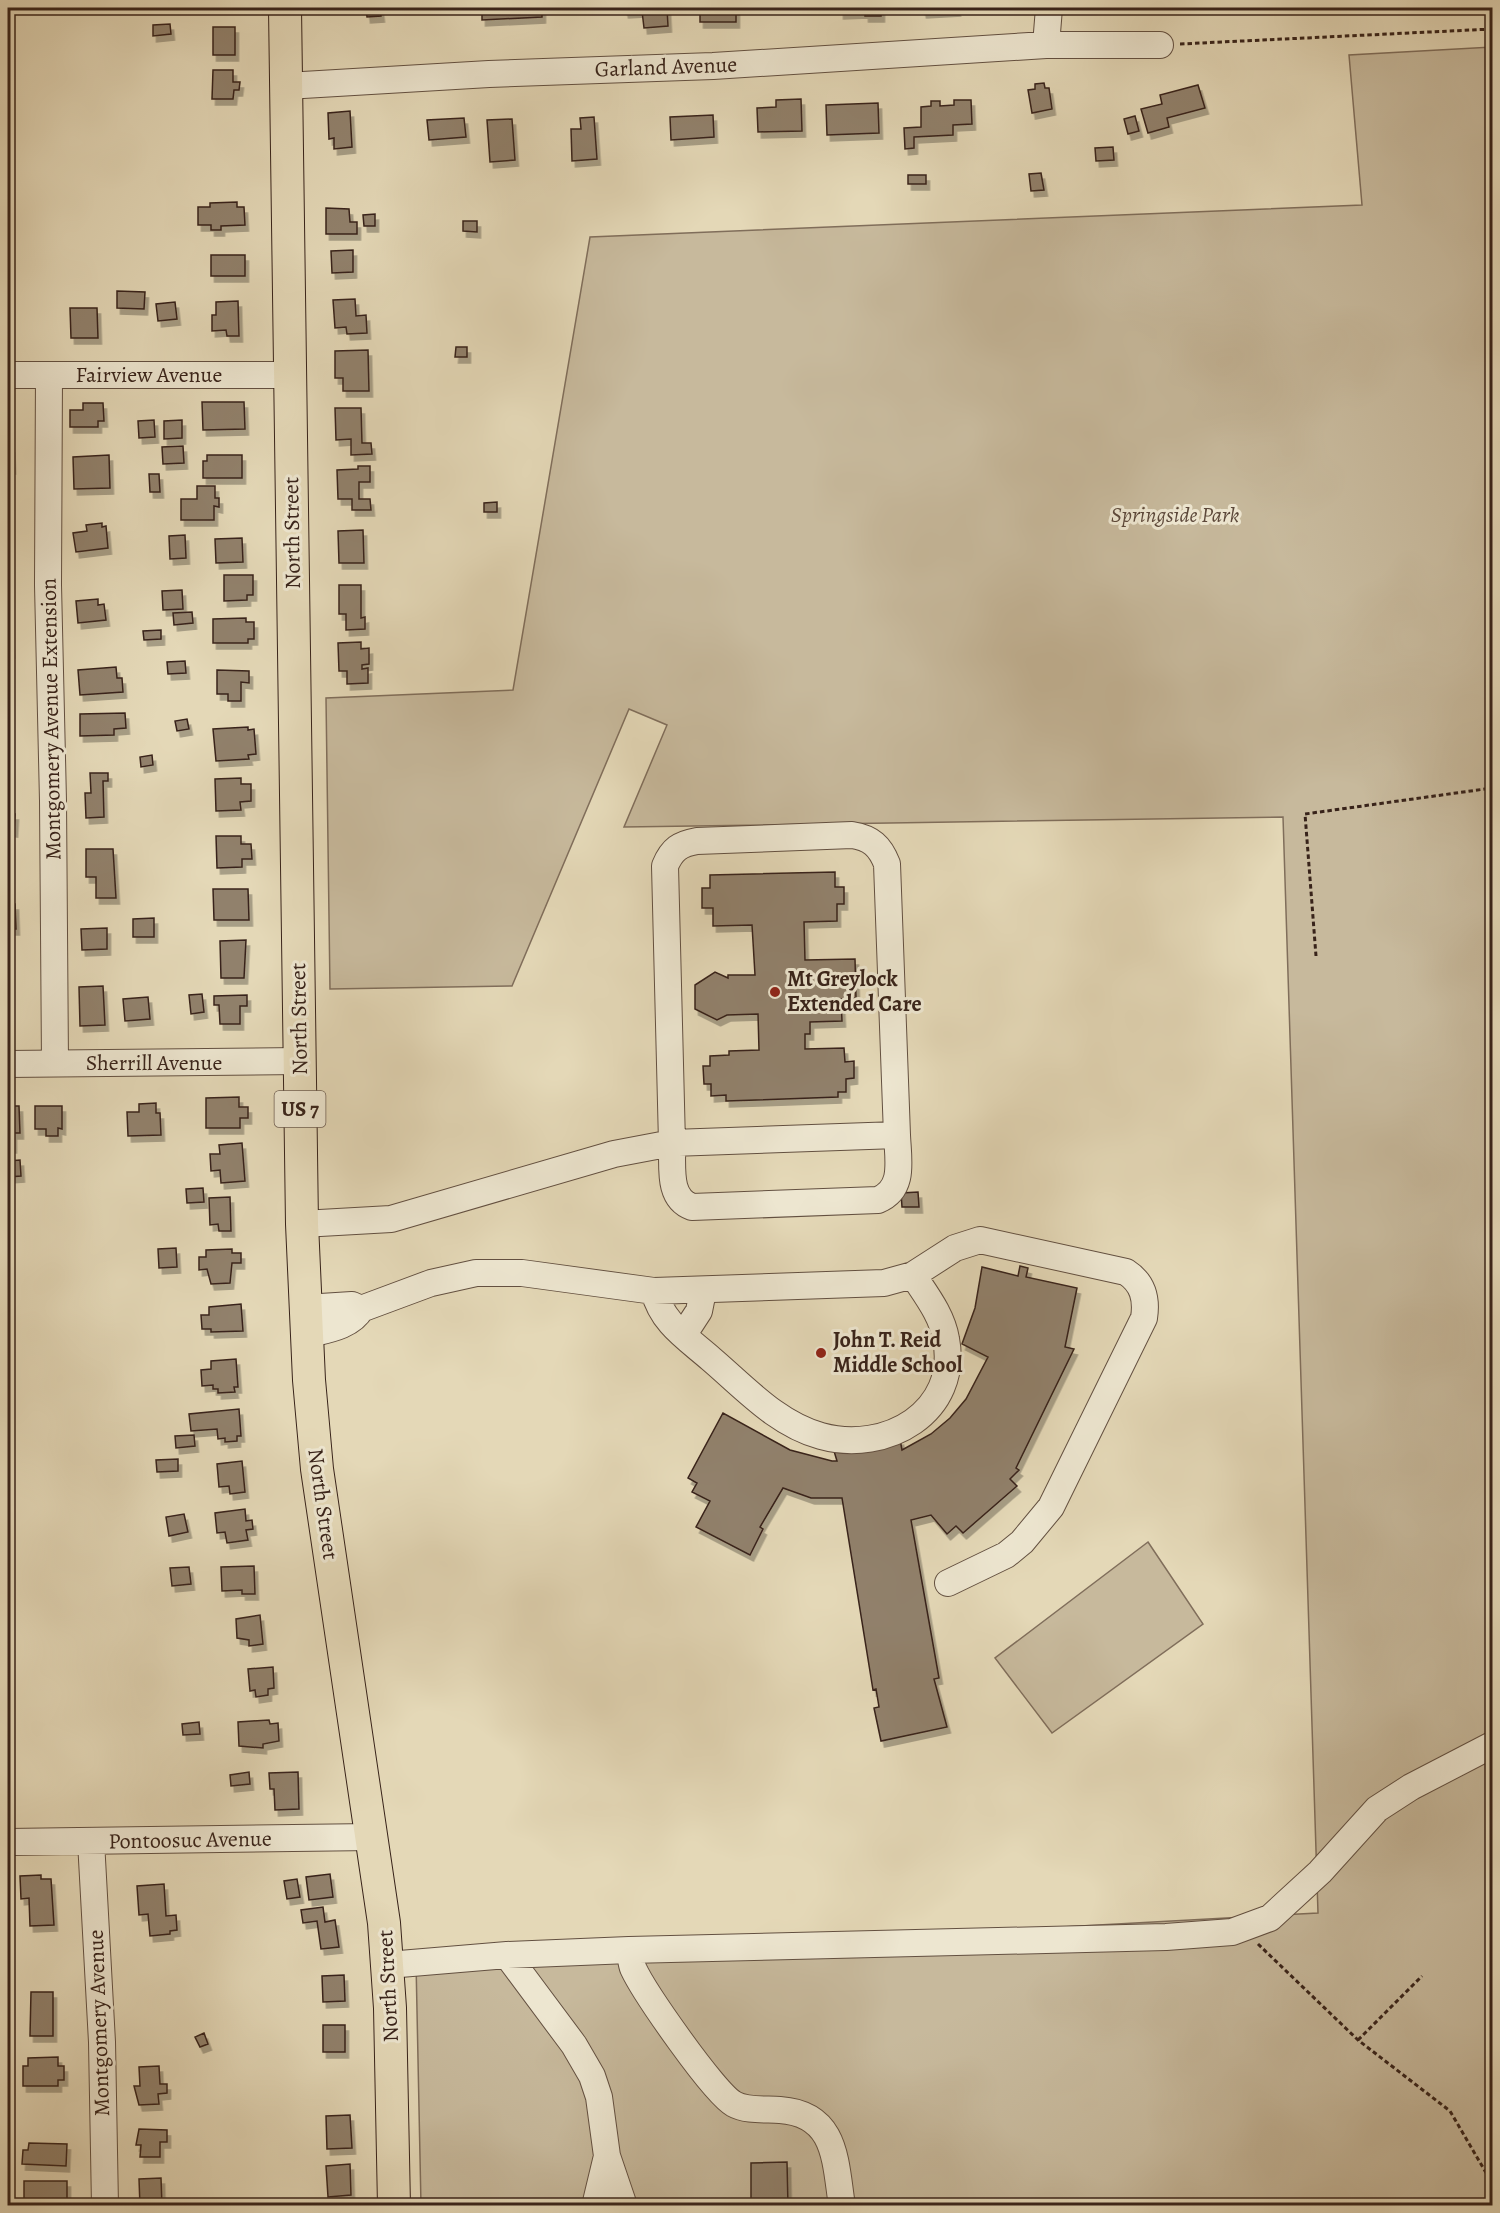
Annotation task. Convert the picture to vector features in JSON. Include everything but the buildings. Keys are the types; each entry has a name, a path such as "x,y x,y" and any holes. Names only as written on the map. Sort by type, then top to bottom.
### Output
{"main road":[{"name":"North Street","path":"285,8 305,1322 319,1481 372,1837 388,1965 394,2205"}],"street":[{"path":"1047,45 1049,8"},
{"name":"Garland Avenue","path":"286,86 489,74 725,66 1047,45 1160,45"},
{"name":"Fairview Avenue","path":"8,375 290,375"},
{"name":"Montgomery Avenue Extension","path":"49,375 48,585 53,801 55,1063"},
{"path":"816,836 865,837 882,851 887,864 898,1181 894,1189 888,1196 878,1200 858,1202 692,1207 682,1204 674,1190 672,1143 665,866 669,854 678,846 698,841 816,836"},
{"name":"Sherrill Avenue","path":"8,1064 300,1060"},
{"path":"302,1224 391,1219 614,1154 672,1143 897,1136"},
{"path":"305,1322 333,1328 356,1317 361,1309 431,1283 476,1273 522,1273 654,1292 884,1283 913,1275 968,1242 993,1241 1118,1268 1136,1278 1146,1305 1144,1318 1051,1507 1022,1542 1006,1555 948,1583"},
{"path":"654,1292 662,1316 779,1418 800,1429 840,1439 895,1432 910,1424 935,1401 944,1387 948,1366 943,1326 913,1275"},
{"path":"684,1334 699,1311 703,1291"},
{"path":"388,1965 507,1954 1166,1937 1232,1932 1269,1918 1320,1872 1377,1809 1411,1787 1492,1745"},
{"name":"Pontoosuc Avenue","path":"8,1842 372,1837"},
{"name":"Montgomery Avenue","path":"91,1841 102,2042 105,2205"},
{"path":"630,1950 633,1967 660,2013 715,2086 734,2104 797,2111 820,2127 832,2142 842,2205"},
{"path":"507,1954 574,2045 592,2076 599,2097 607,2156 624,2205"},
{"path":"595,2205 607,2156"}],"path":[{"path":"1160,45 1492,29"},
{"path":"1316,956 1305,814 1492,788"},
{"path":"1241,1928 1358,2040 1450,2111 1492,2183"},
{"path":"1358,2040 1422,1976"}],"green space":[{"name":"Springside Park","path":"1492,47 1492,2205 421,2205 416,1962 1318,1913 1283,817 624,827 667,725 629,709 512,986 330,989 326,698 513,690 590,237 1362,205 1349,55"},
{"path":"1148,1542 1203,1624 1052,1733 995,1658"}],"place":[{"name":"Mt Greylock Extended Care","path":"775,992"},
{"name":"John T. Reid Middle School","path":"821,1353"}]}
